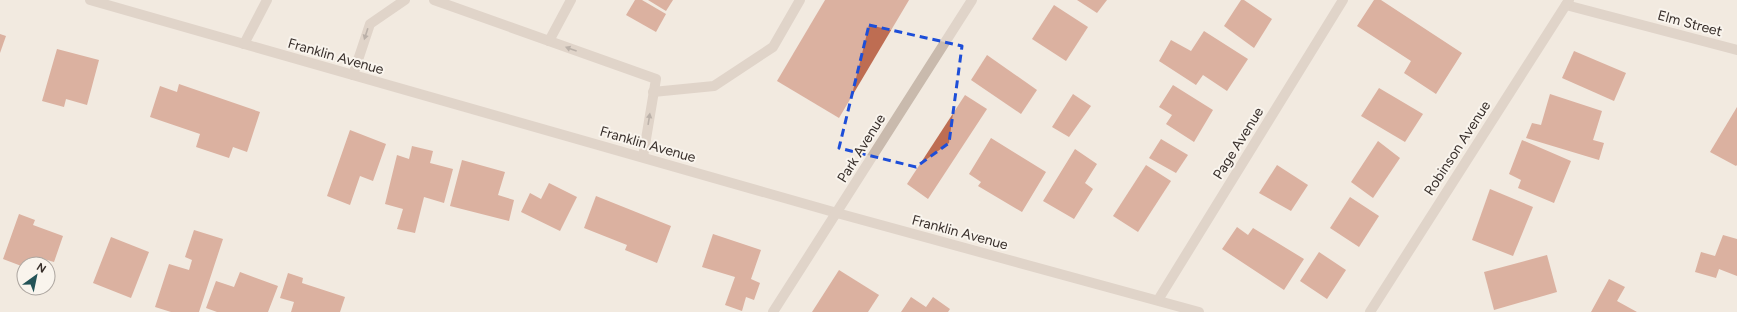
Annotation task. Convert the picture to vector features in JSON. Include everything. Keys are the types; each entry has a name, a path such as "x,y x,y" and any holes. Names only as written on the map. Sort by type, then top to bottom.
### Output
{"street":[{"name":"Franklin Avenue","path":"90,0 837,213 1199,312"},
{"path":"244,44 267,0"},
{"path":"353,75 370,24 404,0"},
{"path":"434,0 656,79 643,158"},
{"path":"548,41 571,0"},
{"path":"653,92 714,86 773,47 800,0"},
{"name":"Park Avenue","path":"773,312 972,0"},
{"name":"Page Avenue","path":"1158,300 1343,0"},
{"name":"Elm Street","path":"1567,2 1737,50"},
{"name":"Robinson Avenue","path":"1370,312 1567,2"}],"highlighted area":[{"path":"869,25 962,46 949,143 916,167 839,148"}],"building":[{"path":"635,0 642,0 666,14 656,32 626,15"},
{"path":"648,0 673,0 666,11"},
{"path":"825,0 909,0 839,118 777,81"},
{"path":"1077,0 1107,0 1097,13"},
{"path":"1241,0 1244,0 1272,19 1254,48 1224,26"},
{"path":"1374,0 1381,0 1462,53 1436,94 1404,73 1411,61 1357,26"},
{"path":"1054,5 1088,27 1066,61 1032,39"},
{"path":"1204,31 1248,59 1227,91 1203,75 1196,85 1159,61 1171,40 1191,51"},
{"path":"0,34 6,36 0,53"},
{"path":"57,49 99,60 87,105 66,99 64,107 42,101"},
{"path":"1574,51 1626,73 1614,101 1562,78"},
{"path":"987,55 1037,90 1021,114 971,80"},
{"path":"179,84 260,112 247,152 233,147 229,158 196,147 200,134 150,117 160,86 177,92"},
{"path":"1173,85 1213,110 1194,142 1166,124 1172,115 1159,107"},
{"path":"1379,88 1423,114 1405,142 1361,116"},
{"path":"1073,94 1091,106 1069,137 1052,127"},
{"path":"1550,94 1602,111 1593,140 1604,143 1599,160 1526,138 1532,123 1541,125"},
{"path":"965,95 987,109 928,199 907,184"},
{"path":"1737,107 1737,165 1736,166 1710,152"},
{"path":"350,130 386,144 373,181 360,176 350,205 327,196"},
{"path":"991,138 1046,172 1022,212 978,186 981,182 969,174"},
{"path":"1161,139 1188,155 1176,173 1149,158"},
{"path":"1522,140 1571,161 1554,203 1518,188 1521,180 1509,174"},
{"path":"1378,141 1400,158 1373,198 1351,182"},
{"path":"412,146 433,151 430,163 453,169 444,203 424,197 415,233 397,229 403,209 385,204 397,155 409,159"},
{"path":"1075,149 1097,164 1085,183 1093,189 1074,219 1043,201"},
{"path":"462,160 505,172 498,195 514,200 509,221 450,206"},
{"path":"1146,165 1171,181 1138,232 1113,216"},
{"path":"1277,165 1308,185 1291,211 1259,193"},
{"path":"549,183 577,197 560,231 521,212 530,193 541,199"},
{"path":"1490,189 1533,207 1513,256 1472,240"},
{"path":"596,196 671,226 657,263 625,250 627,245 584,228"},
{"path":"1350,197 1379,216 1359,247 1330,228"},
{"path":"19,214 35,220 33,225 63,236 56,256 16,256 16,264 3,259"},
{"path":"1237,227 1248,235 1253,228 1304,259 1284,290 1222,249"},
{"path":"194,230 223,239 199,312 171,312 155,307 169,264 189,270 192,260 185,257"},
{"path":"713,234 761,250 751,279 760,283 754,300 746,297 742,311 725,305 735,277 702,267"},
{"path":"1723,235 1737,239 1737,276 1719,269 1716,278 1695,272 1701,252 1715,256"},
{"path":"111,237 149,252 131,298 93,283"},
{"path":"1319,252 1346,270 1327,299 1300,281"},
{"path":"1547,255 1557,292 1494,310 1484,272"},
{"path":"839,270 879,295 868,312 812,312"},
{"path":"240,272 278,286 268,312 217,312 206,308 216,281 234,287"},
{"path":"288,273 303,278 302,283 345,297 340,312 291,312 294,302 280,298"},
{"path":"1609,279 1625,287 1617,301 1637,312 1591,312"},
{"path":"911,297 926,307 933,297 950,309 948,312 901,312"}]}
